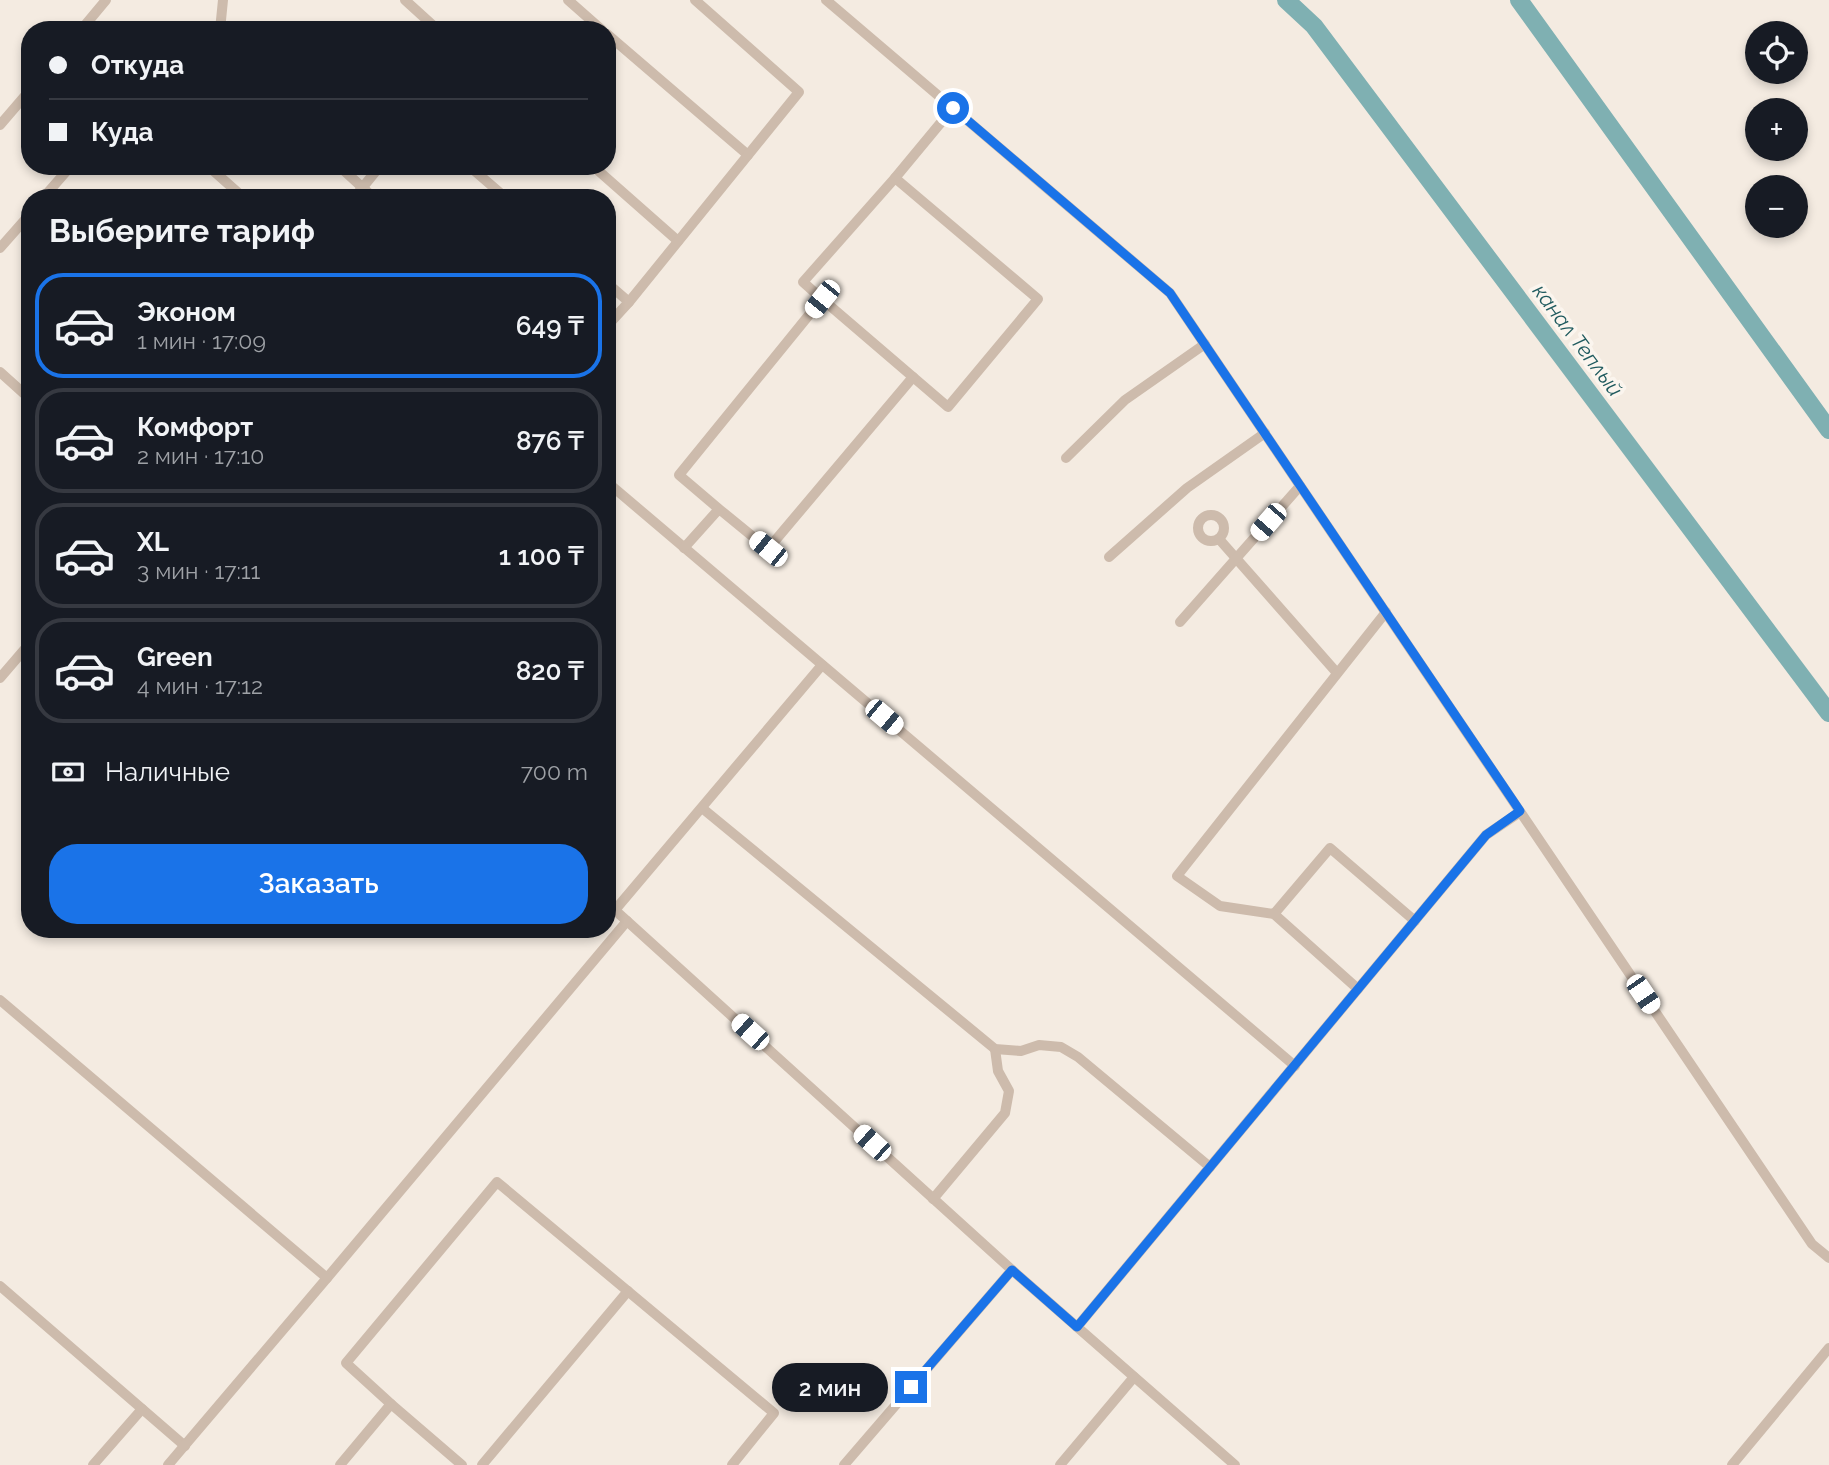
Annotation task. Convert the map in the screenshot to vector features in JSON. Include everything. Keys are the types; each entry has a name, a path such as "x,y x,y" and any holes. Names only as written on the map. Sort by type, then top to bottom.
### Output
{"lane":[{"path":"88,21 106,0"},
{"path":"220,21 223,0"},
{"path":"405,0 428,21"},
{"path":"568,0 592,21"},
{"path":"616,316 799,92 695,0"},
{"path":"826,0 1170,293 1812,1244 1829,1258"},
{"path":"616,42 748,155"},
{"path":"0,125 21,100"},
{"path":"895,178 1038,299 948,407 803,282 953,108"},
{"path":"51,189 63,175"},
{"path":"218,175 234,189"},
{"path":"348,175 362,188 373,175"},
{"path":"479,175 496,189"},
{"path":"603,175 678,241"},
{"path":"0,248 21,224"},
{"path":"616,291 629,302"},
{"path":"822,299 679,475 768,549 913,377"},
{"path":"1066,458 1125,400 1205,344"},
{"path":"0,372 21,391"},
{"path":"1109,557 1186,488 1265,433"},
{"path":"1180,622 1300,486"},
{"path":"616,490 1295,1066"},
{"path":"684,548 719,509"},
{"path":"1219,539 1337,673"},
{"path":"1358,989 1274,914 1220,906 1177,876 1385,612"},
{"path":"0,678 21,654"},
{"path":"616,902 702,808 822,665"},
{"path":"702,808 995,1049 1021,1051 1039,1045 1061,1047 1078,1057 1210,1167"},
{"path":"1077,1327 1486,835 1520,811"},
{"path":"1274,914 1330,848 1415,921"},
{"path":"616,911 1012,1270 1235,1465"},
{"path":"616,934 627,921"},
{"path":"168,1465 613,938"},
{"path":"0,1000 327,1278"},
{"path":"933,1199 1005,1114 1009,1091 998,1070 995,1049"},
{"path":"462,1465 346,1363 497,1182 775,1413 732,1465"},
{"path":"844,1465 1012,1270"},
{"path":"0,1286 185,1446"},
{"path":"482,1465 628,1291"},
{"path":"1732,1465 1829,1348"},
{"path":"1060,1465 1135,1377"},
{"path":"340,1465 391,1404"},
{"path":"93,1465 142,1409"}],"waterway":[{"name":"канал Теплый","path":"1286,0 1314,26 1829,713"},
{"name":"канал Теплый","path":"1519,0 1829,430"}],"route":[{"path":"911,1387 1012,1270 1077,1327 1486,835 1520,811 1170,293 953,108"}]}
